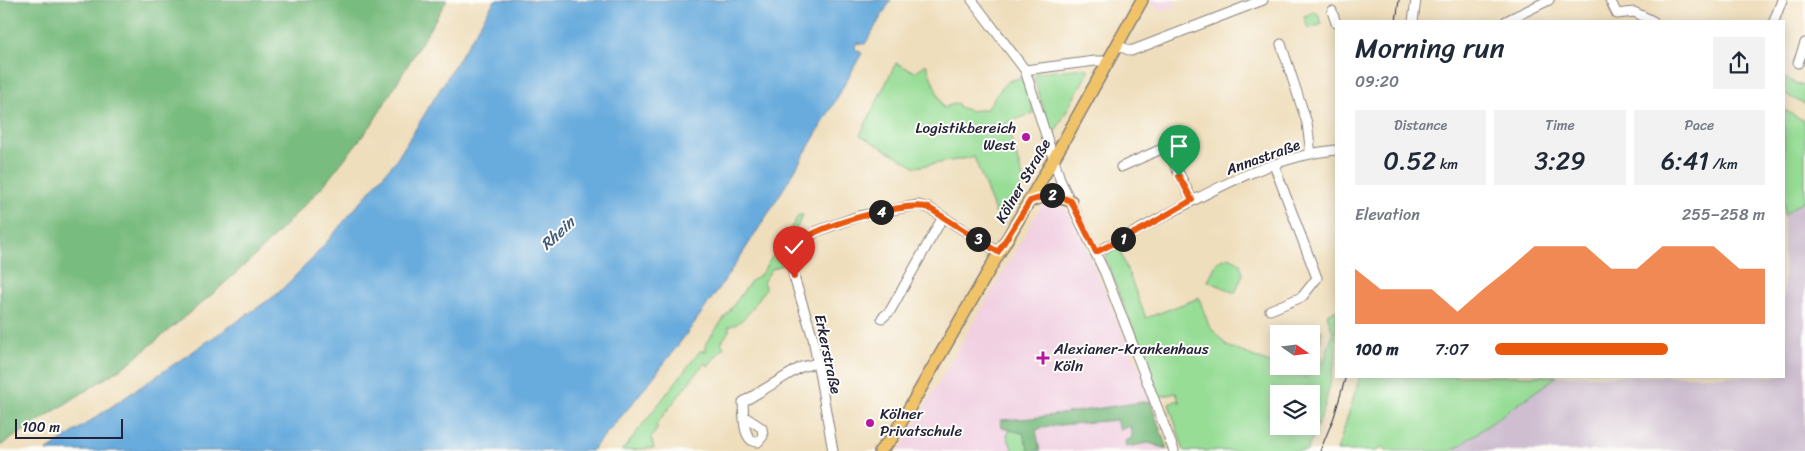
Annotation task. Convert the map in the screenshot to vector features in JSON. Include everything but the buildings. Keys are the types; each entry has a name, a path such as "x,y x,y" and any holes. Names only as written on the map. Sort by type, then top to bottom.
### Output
{"main road":[{"name":"Kölner Straße","path":"880,451 892,438 998,252 1030,201 1142,0"},
{"path":"1030,201 1048,195 1071,201"}],"street":[{"path":"972,0 1025,70 1053,160 1096,252 1131,335 1174,451"},
{"path":"1117,45 1131,51 1263,0"},
{"path":"1413,20 1416,0"},
{"path":"1508,20 1549,0"},
{"path":"1610,0 1619,17 1634,12 1651,20"},
{"path":"1774,20 1782,0"},
{"path":"1332,11 1335,20"},
{"path":"1798,64 1805,43"},
{"path":"1281,44 1307,124 1311,154"},
{"path":"1025,70 1096,60 1108,61"},
{"path":"1121,167 1176,143"},
{"path":"1166,147 1192,200"},
{"name":"Annastraße","path":"1096,252 1144,228 1192,200 1274,165 1311,154 1335,150"},
{"path":"1270,310 1302,297 1317,278 1274,165"},
{"name":"Erkerstraße","path":"833,451 813,338 792,264 796,250 804,240 815,232 859,216 918,205 925,206 998,252"},
{"path":"882,318 890,311 943,217"},
{"path":"745,417 743,402 801,367 818,363"}],"shaded area":[{"path":"1153,0 1173,0 1178,5 1163,12 1151,4"},
{"path":"1805,199 1805,451 1452,451 1554,378 1785,378 1785,214"},
{"name":"Alexianer-Krankenhaus Köln","path":"1052,201 1063,204 1066,208 1085,246 1152,397 1167,451 899,451 1041,207 1045,202"}],"green space":[{"path":"0,0 447,0 372,124 323,186 259,252 216,291 129,363 0,446"},
{"path":"1315,12 1319,15 1322,24 1308,29 1304,16"},
{"path":"896,63 915,72 926,64 943,108 957,103 959,107 971,111 986,109 1009,81 1022,79 1034,113 1006,123 1025,184 1001,227 974,157 916,167 860,135"},
{"path":"1084,68 1089,70 1059,125 1054,133 1051,132 1034,78 1037,73"},
{"path":"1785,78 1805,87 1805,105 1785,94"},
{"path":"1785,111 1805,121 1805,199 1785,214"},
{"path":"799,215 803,215 791,240 784,264 772,269 763,282 766,288 750,311 735,325 729,326 729,331 721,343 724,347 708,366 704,363 656,425 658,428 651,438 654,448 622,451 700,351 706,351 706,343 751,281 761,274"},
{"path":"1118,246 1146,318 1199,298 1209,326 1227,346 1270,363 1270,375 1300,375 1305,377 1308,375 1320,375 1320,353 1323,365 1333,333 1327,314 1335,310 1335,361 1320,419 1320,385 1270,385 1270,435 1313,435 1307,451 1184,451 1169,404 1178,400 1180,403 1176,393 1160,397 1106,260 1107,252"},
{"path":"1229,257 1239,262 1243,274 1235,293 1208,281 1217,262"},
{"path":"1322,330 1320,343 1320,331"},
{"path":"1359,378 1554,378 1452,451 1387,451 1383,446 1377,451 1337,451"},
{"path":"1150,401 1167,449 1149,443 1126,447 1125,441 1132,438 1130,426 1120,430 1116,420 1049,426 1036,430 1040,451 1029,451 1023,433 1002,428 1001,420 1032,418"},
{"path":"1010,430 1023,433 1029,451 1013,451 1007,436"}],"water":[{"name":"Rhein","path":"495,0 891,0 865,44 856,43 855,49 862,53 802,158 738,260 668,358 591,451 46,451 276,295 313,258 397,159"}],"tram line":[{"path":"1396,20 1399,0"},
{"path":"1320,451 1334,417 1345,378"}],"place":[{"name":"Logistikbereich West","path":"1026,137"},
{"name":"Alexianer-Krankenhaus Köln","path":"1043,358"},
{"name":"Kölner Privatschule","path":"870,423"}],"route":[{"path":"794,277 792,264 796,250 804,240 815,232 859,216 918,205 929,208 998,252 1030,201 1048,195 1055,195 1071,201 1096,252 1144,228 1192,200 1189,191 1179,176"}]}
